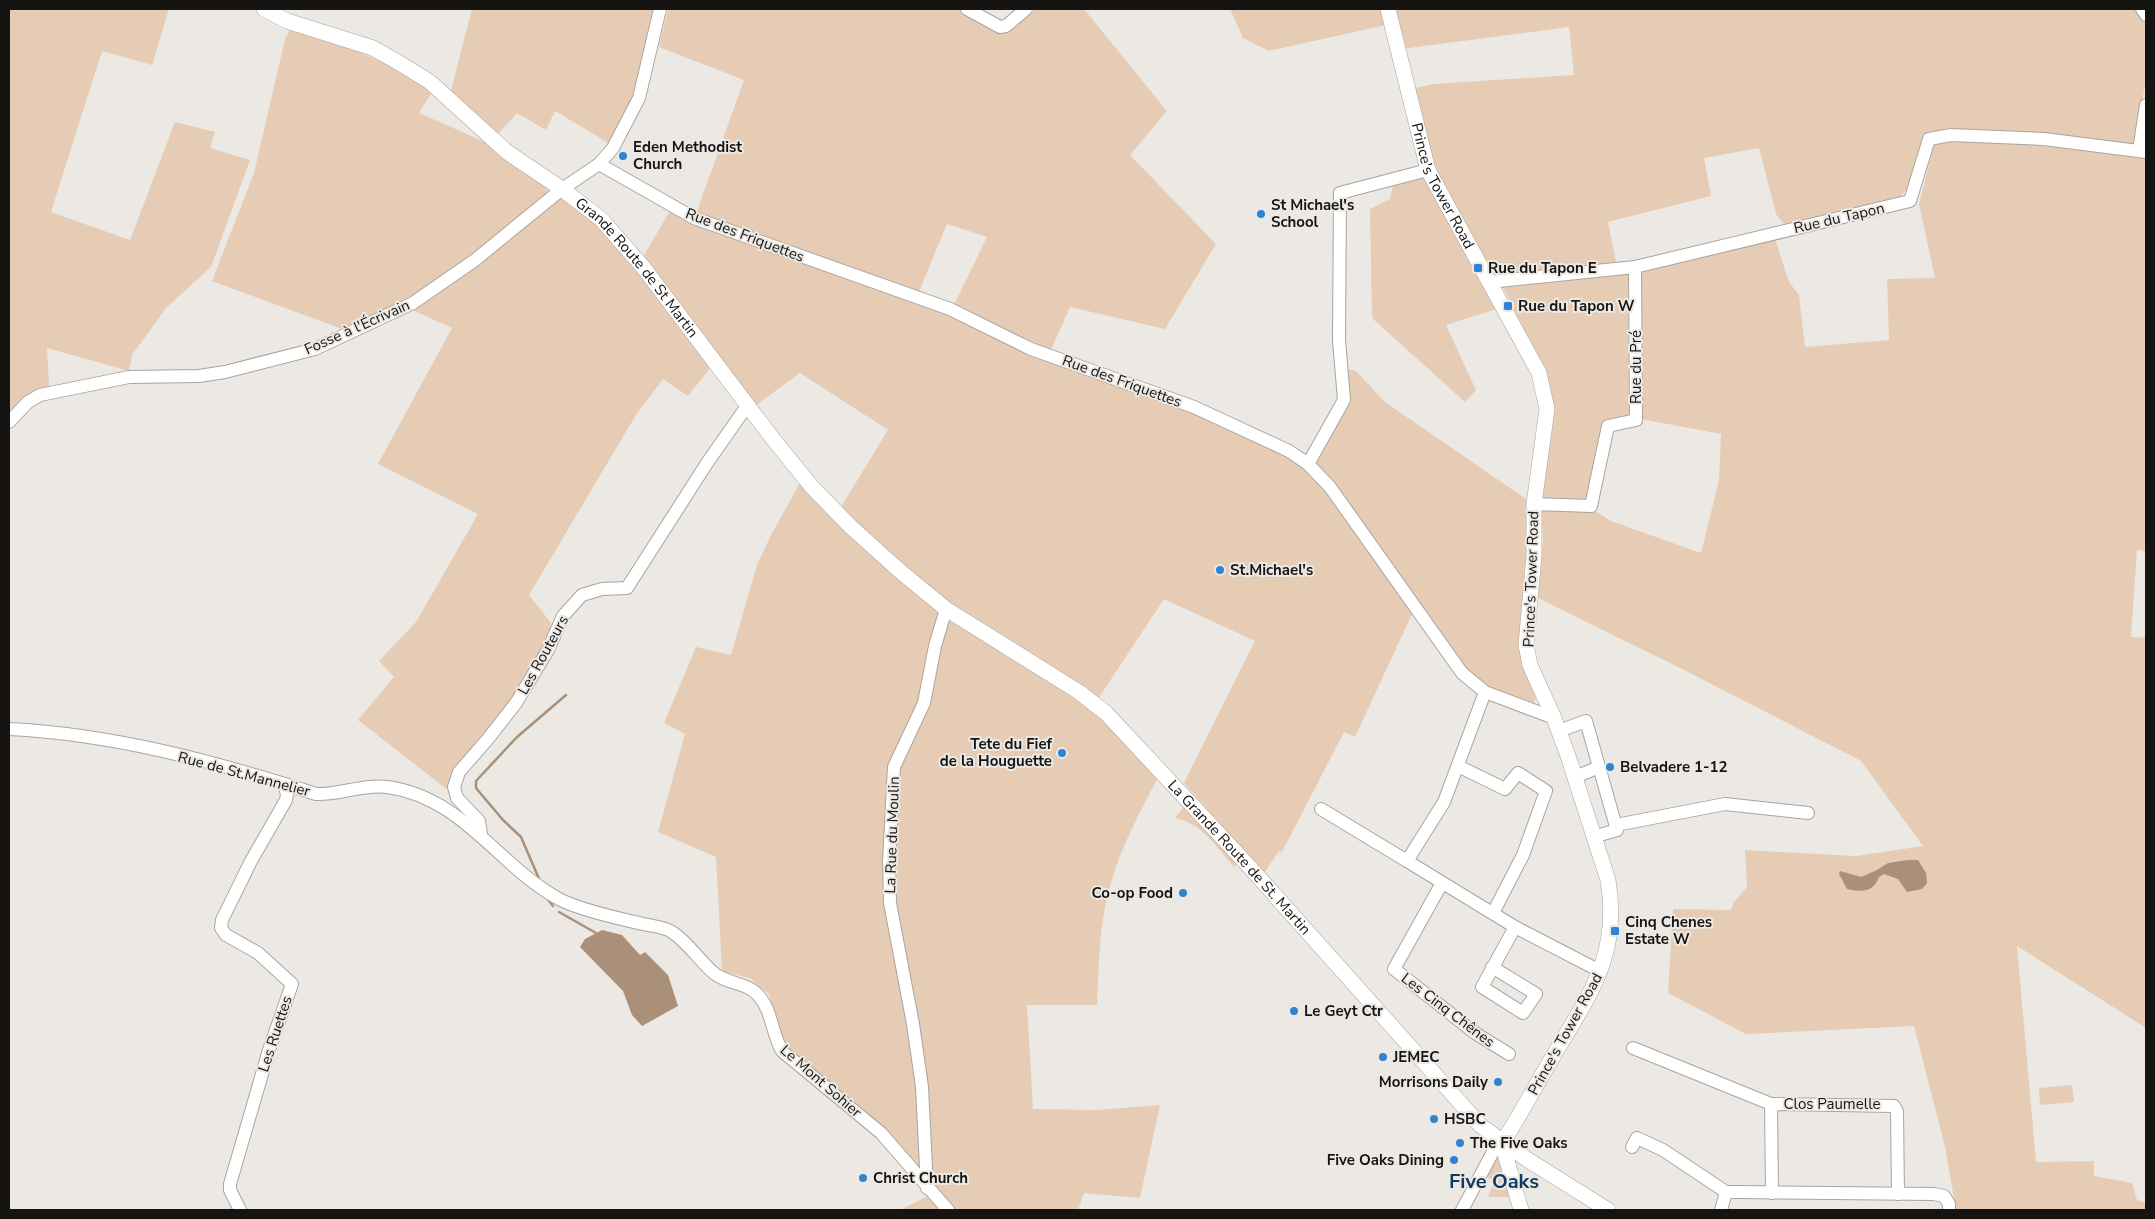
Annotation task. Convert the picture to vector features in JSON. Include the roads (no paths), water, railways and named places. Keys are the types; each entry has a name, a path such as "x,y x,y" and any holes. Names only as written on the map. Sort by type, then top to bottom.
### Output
{"main road":[{"name":"Grande Route de St Martin","path":"264,9 287,21 373,48 430,82 507,152 562,188 601,219 643,266 747,406 812,487 851,527 946,609"},
{"name":"Prince's Tower Road","path":"1388,9 1428,170 1530,353 1539,373 1544,392 1547,410 1545,436 1534,504 1534,554 1526,645 1530,664 1557,724 1608,880 1612,910 1608,952 1582,1010 1502,1142"},
{"name":"La Grande Route de St. Martin","path":"946,609 1080,692 1106,714 1246,863 1480,1125 1525,1158 1608,1210"},
{"path":"1502,1142 1521,1210"},
{"path":"1510,1174 1511,1163 1517,1159 1525,1158"}],"street":[{"name":"Fosse à l'Écrivain","path":"9,422 28,402 40,395 130,377 214,374 315,349 413,303 475,260 562,188 599,164 613,148 639,98 660,9"},
{"path":"967,9 1000,27 1006,26 1026,9"},
{"path":"2142,9 2146,15"},
{"path":"2143,151 2146,105"},
{"name":"Rue du Tapon","path":"1489,282 1635,267 1910,201 1930,139 1952,136 2044,139 2143,151"},
{"name":"Rue des Friquettes","path":"599,164 694,218 950,309 1031,349 1194,406 1289,451 1308,464 1330,487 1462,673 1485,692 1557,724"},
{"path":"1308,464 1344,400 1339,340 1340,193 1428,170"},
{"name":"Rue du Pré","path":"1534,504 1591,506 1608,426 1636,420 1635,267"},
{"name":"Les Routeurs","path":"481,834 479,821 457,798 454,787 459,772 516,703 548,650 563,616 582,595 591,592 627,588 706,463 747,406"},
{"name":"La Rue du Moulin","path":"927,1188 922,1088 913,1024 890,903 889,861 894,767 924,703 935,646 946,609"},
{"path":"1407,861 1444,802 1485,692"},
{"path":"1557,724 1586,721 1617,830 1593,837"},
{"name":"Rue de St.Mannelier","path":"9,729 129,743 316,794 329,794 378,786 411,793 449,811 481,834 539,885"},
{"path":"1458,766 1505,789 1518,774 1546,791 1523,856 1493,913"},
{"path":"1580,775 1599,767"},
{"name":"Les Ruettes","path":"240,1210 230,1190 230,1184 269,1050 292,984 258,953 226,935 221,928 222,920 251,861 286,800 287,794 284,784"},
{"path":"1616,825 1725,804 1808,813"},
{"path":"1321,809 1515,927 1600,971"},
{"name":"Les Cinq Chênes","path":"1442,883 1394,969 1475,1033 1509,1054"},
{"name":"Le Mont Sohier","path":"539,885 560,900 618,918 671,931 716,976 740,984 758,994 766,1008 777,1043 782,1052 881,1133 948,1210"},
{"path":"1492,967 1515,927"},
{"name":"Clos Paumelle","path":"1633,1048 1771,1104 1894,1106 1897,1111 1898,1194"},
{"name":"Clos Paumelle","path":"1771,1104 1772,1193"},
{"path":"1632,1147 1637,1138 1663,1150 1726,1192 1934,1194 1944,1196 1949,1204 1949,1210"},
{"path":"1462,1210 1495,1148 1502,1142"},
{"path":"1721,1210 1726,1192"}],"waterway":[{"path":"540,881 521,837 503,820 476,788 476,781 517,737 566,695"},
{"path":"546,897 553,906"},
{"path":"559,912 596,933"}],"place":[{"name":"Eden Methodist Church","path":"623,156"},
{"name":"St Michael's School","path":"1261,214"},
{"name":"Rue du Tapon E","path":"1478,268"},
{"name":"Rue du Tapon W","path":"1508,306"},
{"name":"St.Michael's","path":"1220,570"},
{"name":"Tete du Fief de la Houguette","path":"1062,753"},
{"name":"Belvadere 1-12","path":"1610,767"},
{"name":"Co-op Food","path":"1183,893"},
{"name":"Cinq Chenes Estate W","path":"1615,931"},
{"name":"Le Geyt Ctr","path":"1294,1011"},
{"name":"JEMEC","path":"1383,1057"},
{"name":"Morrisons Daily","path":"1498,1082"},
{"name":"HSBC","path":"1434,1119"},
{"name":"The Five Oaks","path":"1460,1143"},
{"name":"Five Oaks Dining","path":"1454,1160"},
{"name":"Christ Church","path":"863,1178"}],"district":[{"name":"Five Oaks","path":"1494,1181"}]}
